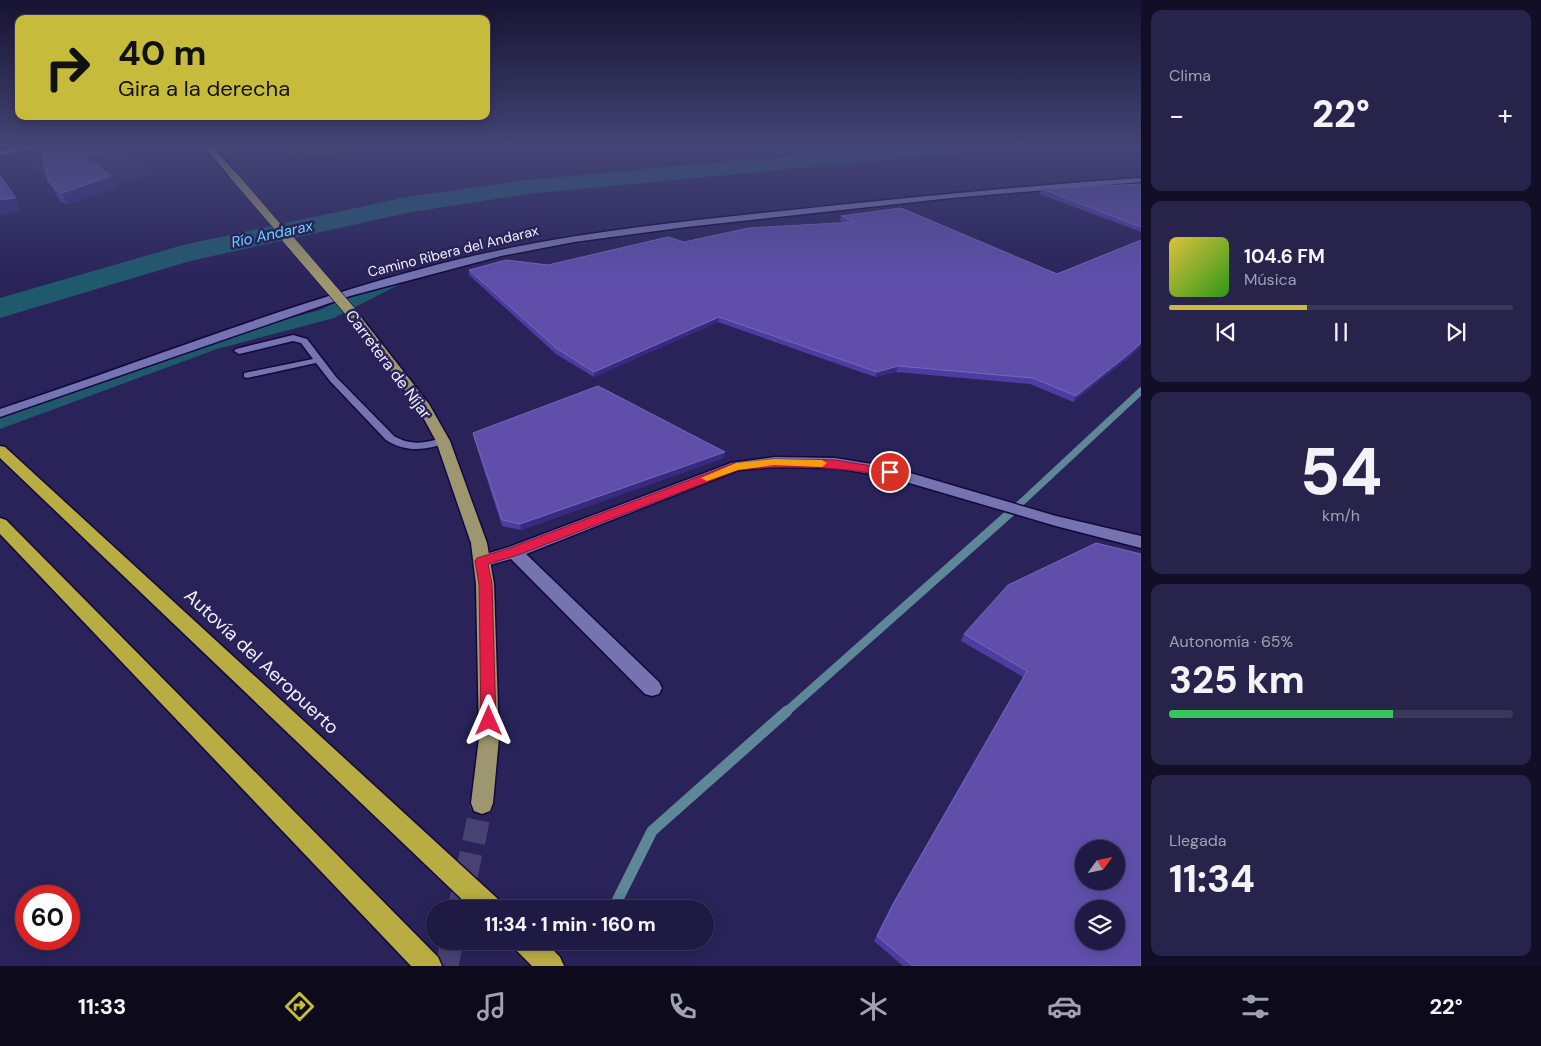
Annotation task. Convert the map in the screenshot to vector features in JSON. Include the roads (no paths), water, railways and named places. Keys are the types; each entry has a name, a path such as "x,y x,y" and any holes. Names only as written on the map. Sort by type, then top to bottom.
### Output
{"highway":[{"name":"Autovía del Aeropuerto","path":"0,450 480,900"},
{"path":"0,524 429,966"},
{"path":"534,950 551,966"}],"main road":[{"name":"Carretera de Níjar","path":"247,191 356,318 424,407 443,441 479,543 485,584 489,719 482,803"}],"street":[{"name":"Camino Ribera del Andarax","path":"0,413 131,369 276,316 398,278 538,244 633,231 988,191"},
{"path":"482,561 514,552 736,466 774,462 835,463 890,472 1056,521 1141,542"},
{"path":"514,552 652,688"}],"lane":[{"path":"239,351 299,338 304,341 370,419 401,446 415,447 443,441"},
{"path":"247,375 319,360"}],"waterway":[{"name":"Río Andarax","path":"0,308 183,254 407,205 499,191"},
{"path":"0,422 210,345 327,314 398,278"},
{"path":"1009,514 1141,391"},
{"path":"786,712 1010,513"},
{"path":"618,900 652,831 787,711"}],"tunnel":[{"path":"461,900 482,803"},
{"path":"447,966 450,950"}]}
